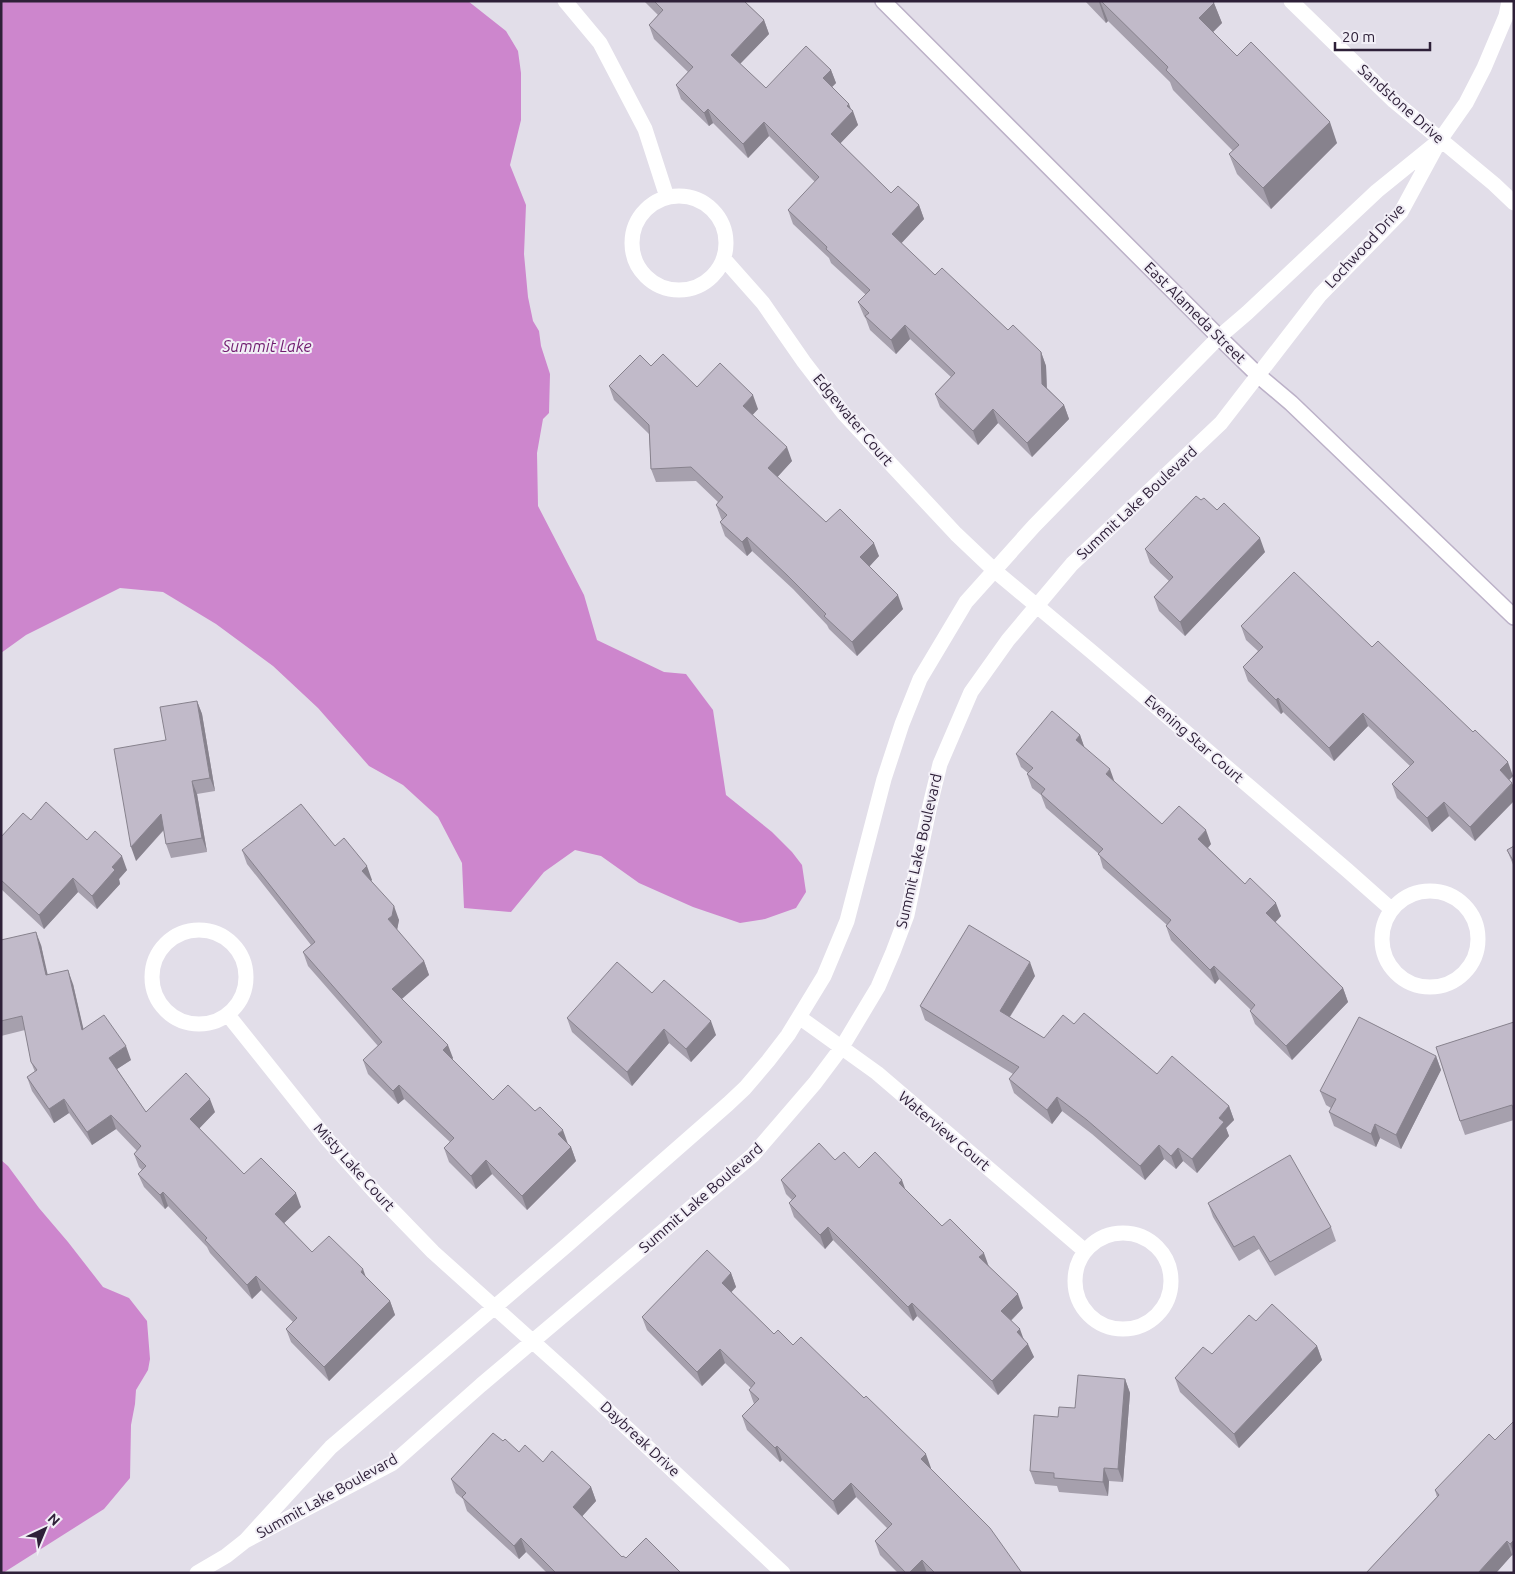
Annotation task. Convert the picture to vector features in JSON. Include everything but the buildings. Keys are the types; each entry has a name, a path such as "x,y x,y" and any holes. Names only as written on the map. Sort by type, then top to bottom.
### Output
{"street":[{"path":"565,1 600,43 645,129 667,196"},
{"name":"East Alameda Street","path":"884,1 1258,376 1291,403 1514,616"},
{"name":"Sandstone Drive","path":"1292,1 1394,101 1494,184 1514,203"},
{"name":"Lochwood Drive","path":"1280,346 1320,295 1401,212 1440,140 1466,103 1484,68 1506,16 1509,1"},
{"name":"Lochwood Drive","path":"1247,313 1376,191 1440,140"},
{"path":"667,196 688,196 703,202 715,212 726,232 727,242 724,259 710,280 702,285 686,290 670,290 654,283 639,269 632,251 632,237 640,216 652,203 667,196"},
{"name":"Edgewater Court","path":"724,259 763,303 804,362 844,414 956,534 994,571"},
{"name":"Summit Lake Boulevard","path":"197,1573 226,1556 244,1541 331,1447 566,1246 745,1088 788,1035 824,976 846,921 884,779 902,724 920,679 966,602 1034,526 1219,337 1247,313"},
{"name":"Summit Lake Boulevard","path":"244,1541 393,1463 481,1385 753,1155 815,1084 842,1047 878,987 907,915 940,764 971,692 987,667 1072,564 1221,423 1280,346"},
{"name":"Evening Star Court","path":"994,571 1391,909"},
{"path":"1434,891 1450,895 1466,906 1476,924 1479,939 1475,957 1467,970 1456,980 1441,986 1419,987 1402,979 1390,966 1382,948 1383,926 1391,909 1399,901 1416,892 1434,891"},
{"path":"204,930 223,936 238,950 243,959 247,975 243,996 228,1015 214,1022 196,1024 173,1016 158,1000 152,977 154,961 161,949 173,938 185,932 204,930"},
{"name":"Misty Lake Court","path":"228,1015 327,1139 372,1190 433,1252 494,1307"},
{"name":"Waterview Court","path":"799,1017 876,1073 1085,1251"},
{"path":"1126,1233 1146,1238 1160,1250 1169,1265 1172,1279 1170,1293 1165,1305 1151,1321 1130,1330 1114,1329 1100,1325 1086,1312 1076,1297 1074,1275 1085,1251 1095,1241 1110,1234 1126,1233"},
{"name":"Daybreak Drive","path":"494,1307 783,1573"}],"water":[{"name":"Summit Lake","path":"1,1 468,1 506,31 518,51 521,73 521,120 510,165 526,205 524,254 528,297 533,321 539,331 541,346 550,374 549,413 543,419 537,453 538,506 584,595 597,640 664,672 686,674 713,710 726,795 772,832 802,865 806,892 796,908 765,919 740,923 693,907 639,883 601,856 575,850 544,872 511,912 464,908 462,863 438,817 403,785 369,766 318,708 273,666 216,624 163,592 120,588 26,635 1,653"},
{"path":"1,1160 8,1166 39,1208 103,1287 129,1298 147,1321 150,1359 148,1370 136,1390 131,1425 130,1478 104,1509 3,1573 1,1573"}]}
